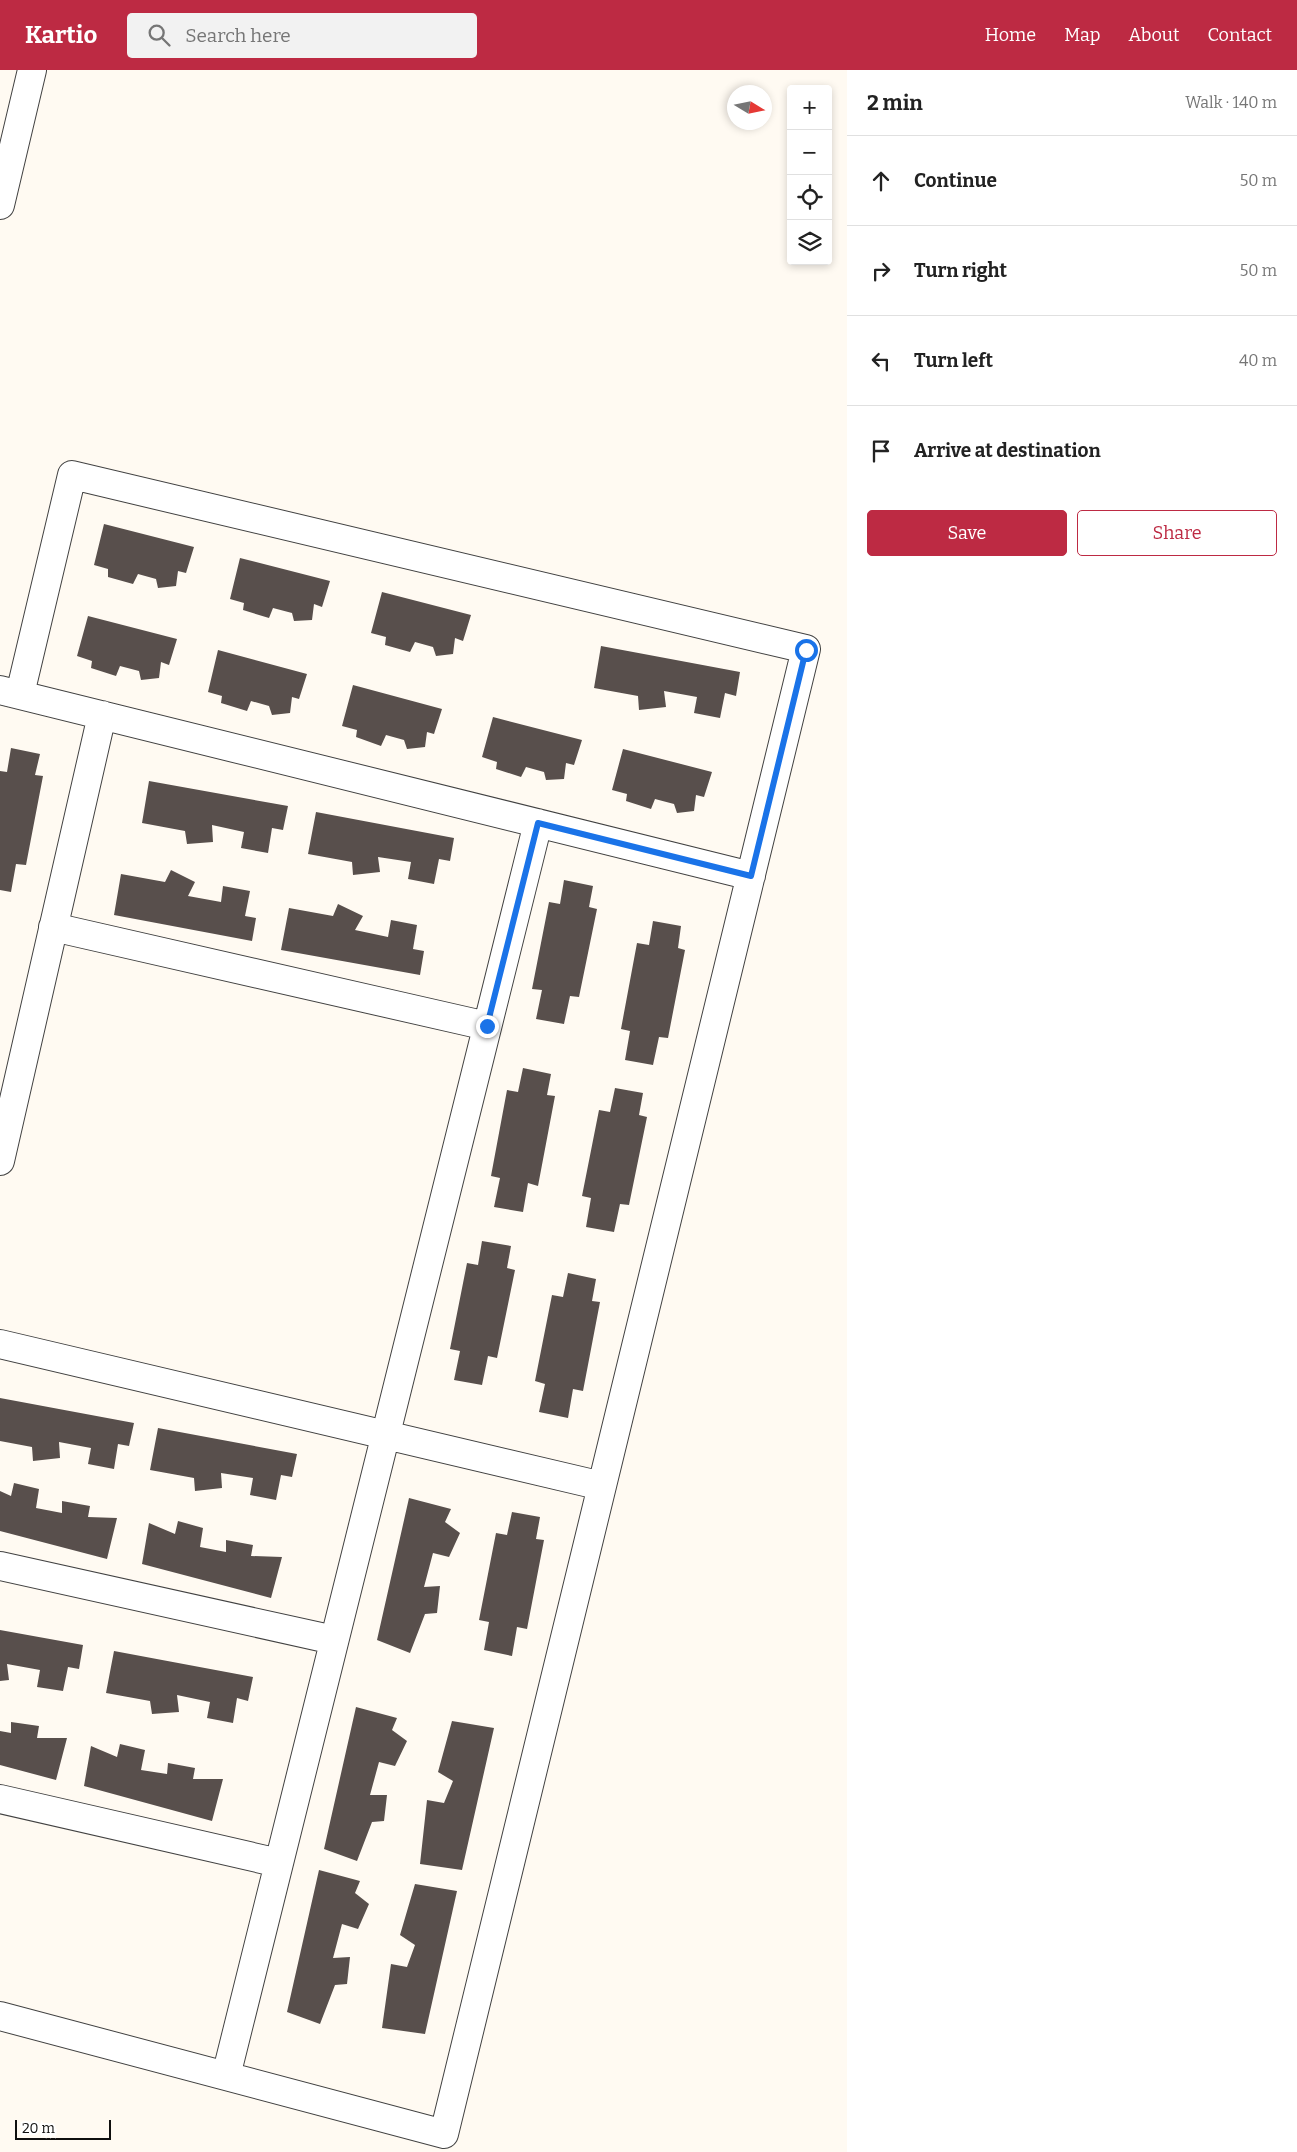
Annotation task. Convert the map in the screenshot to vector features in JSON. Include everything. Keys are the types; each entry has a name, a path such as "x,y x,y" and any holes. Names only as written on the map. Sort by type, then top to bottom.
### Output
{"street":[{"path":"0,205 32,70"},
{"path":"0,2016 444,2134 751,876 806,650 72,474 10,692 751,876"},
{"path":"0,1161 102,715"},
{"path":"226,2076 538,823"},
{"path":"53,927 487,1026"},
{"path":"0,1344 602,1486"},
{"path":"0,1566 334,1640"},
{"path":"0,1799 279,1863"}],"building":[{"path":"104,524 194,547 186,573 178,571 176,586 158,588 156,579 138,574 133,584 108,577 108,569 94,565"},
{"path":"240,558 330,581 322,607 314,604 312,620 294,621 292,613 273,608 269,618 243,610 244,603 230,599"},
{"path":"382,592 471,615 463,641 455,638 453,654 436,656 433,647 415,642 410,652 385,645 386,637 371,633"},
{"path":"88,616 177,639 169,665 161,662 159,678 141,680 139,671 120,666 116,676 91,668 92,661 77,656"},
{"path":"601,646 740,672 736,696 725,693 720,718 694,713 697,697 664,691 666,707 639,710 638,696 594,688"},
{"path":"218,650 307,674 299,699 292,697 290,713 272,715 269,706 251,701 247,711 221,703 222,696 208,692"},
{"path":"353,685 442,709 434,734 427,732 425,747 407,749 404,740 386,735 381,746 356,737 357,730 342,726"},
{"path":"493,717 582,740 574,765 566,763 564,779 546,780 544,772 526,767 521,777 496,769 497,762 482,757"},
{"path":"11,748 40,754 35,775 43,776 26,865 16,864 11,892 0,890 0,771 7,772"},
{"path":"623,749 712,772 704,797 696,795 694,811 677,813 674,804 655,799 651,809 626,801 627,794 612,790"},
{"path":"149,781 288,806 283,830 272,828 268,853 241,848 244,832 212,825 213,842 187,844 185,831 142,823"},
{"path":"316,812 454,838 450,861 439,859 434,884 408,879 411,862 378,857 380,872 353,875 352,862 308,854"},
{"path":"171,870 195,882 188,896 221,902 223,886 250,891 245,916 256,918 252,941 114,915 121,874 165,882"},
{"path":"564,880 593,886 589,907 597,909 579,997 570,996 564,1024 536,1019 542,990 532,989 549,902 560,904"},
{"path":"338,904 363,916 355,930 388,937 391,920 417,925 413,949 424,951 420,975 281,950 289,908 333,916"},
{"path":"653,921 681,926 678,948 685,950 668,1038 659,1037 653,1065 625,1060 630,1031 621,1029 637,943 649,945"},
{"path":"523,1068 551,1074 547,1095 555,1096 538,1186 528,1183 523,1212 494,1207 500,1178 491,1176 507,1090 518,1092"},
{"path":"615,1088 643,1093 639,1115 647,1117 629,1205 620,1204 614,1232 586,1227 591,1198 582,1196 599,1110 610,1112"},
{"path":"482,1241 511,1246 507,1268 515,1270 497,1358 488,1356 482,1385 454,1380 460,1351 450,1349 467,1263 478,1265"},
{"path":"568,1273 596,1279 592,1301 600,1302 583,1391 573,1389 568,1418 539,1412 545,1384 535,1381 552,1295 563,1297"},
{"path":"0,1398 134,1423 129,1446 118,1444 114,1469 88,1464 91,1448 59,1442 60,1458 33,1461 32,1447 0,1441"},
{"path":"158,1428 297,1454 292,1477 281,1475 276,1500 250,1495 253,1478 221,1473 222,1488 195,1491 194,1478 150,1470"},
{"path":"14,1483 39,1489 36,1508 62,1513 62,1501 90,1506 88,1517 117,1518 107,1559 0,1531 0,1491 11,1496"},
{"path":"409,1498 451,1509 445,1522 460,1533 449,1557 433,1553 424,1587 440,1586 437,1613 425,1614 410,1653 377,1640"},
{"path":"512,1512 540,1517 536,1539 544,1540 527,1629 517,1627 512,1656 484,1650 489,1622 479,1620 496,1533 507,1535"},
{"path":"178,1521 203,1528 200,1547 226,1552 226,1540 253,1545 251,1556 282,1557 271,1598 142,1564 149,1523 175,1534"},
{"path":"0,1630 83,1645 79,1669 68,1667 63,1691 37,1687 40,1670 7,1664 9,1680 0,1681"},
{"path":"114,1651 253,1677 248,1701 237,1698 233,1723 207,1718 210,1702 177,1695 179,1712 152,1714 150,1701 106,1693"},
{"path":"356,1707 397,1718 392,1730 407,1741 395,1766 379,1762 370,1795 387,1795 384,1821 372,1822 357,1861 324,1849"},
{"path":"452,1721 494,1728 462,1870 420,1864 427,1800 444,1803 453,1781 438,1772"},
{"path":"11,1722 39,1726 37,1738 67,1738 56,1780 0,1765 0,1731 11,1733"},
{"path":"120,1744 145,1750 141,1770 167,1774 168,1763 195,1768 193,1779 223,1779 212,1821 84,1786 91,1746 117,1757"},
{"path":"319,1870 360,1881 355,1893 369,1904 358,1929 342,1924 333,1958 350,1957 347,1984 335,1985 320,2024 287,2012"},
{"path":"415,1884 457,1891 425,2034 382,2028 391,1964 407,1967 415,1945 400,1935"}],"route":[{"path":"487,1026 538,823 751,876 806,650"}]}
